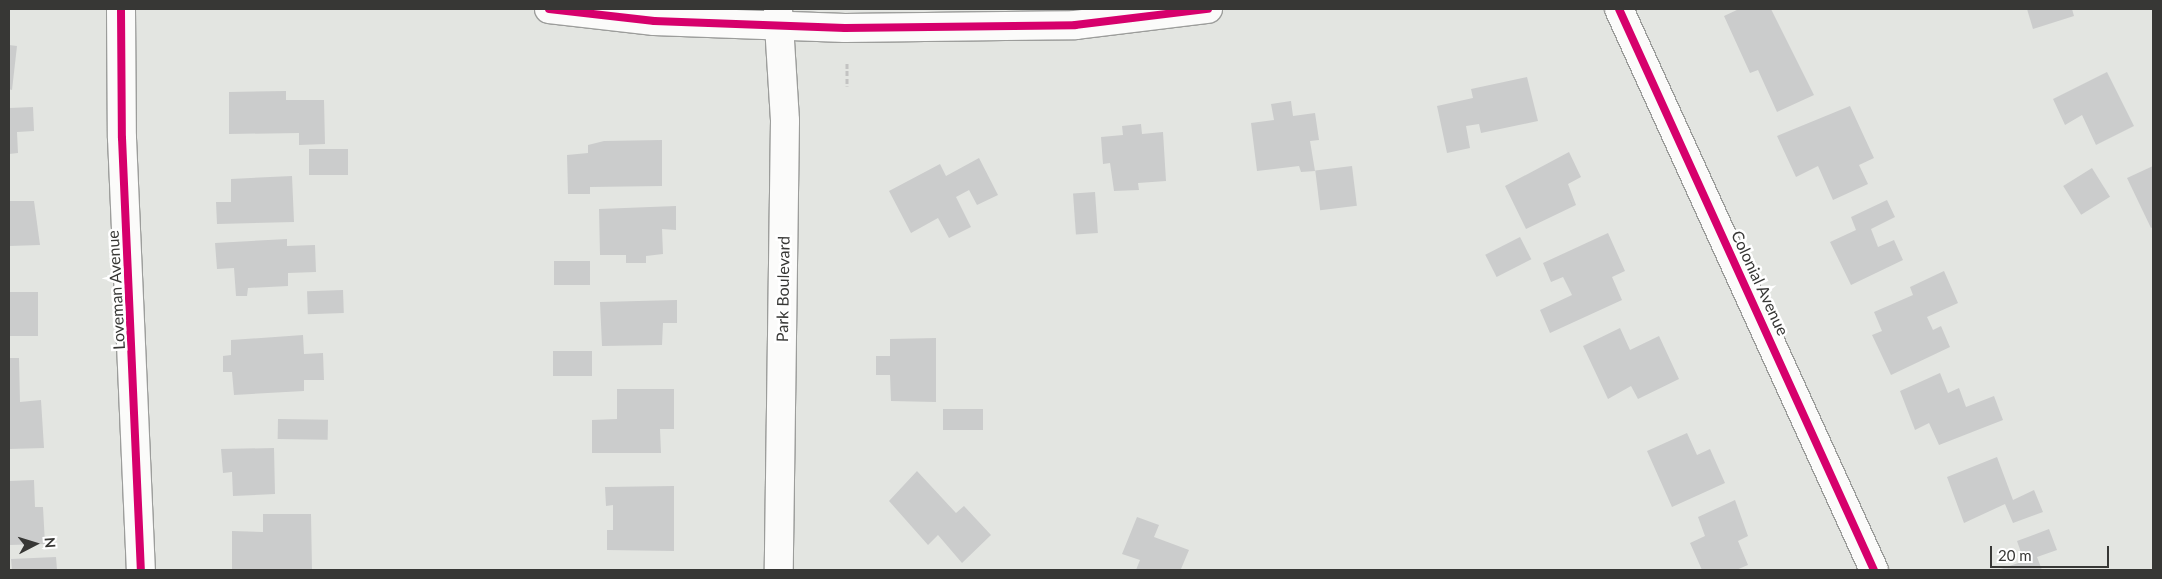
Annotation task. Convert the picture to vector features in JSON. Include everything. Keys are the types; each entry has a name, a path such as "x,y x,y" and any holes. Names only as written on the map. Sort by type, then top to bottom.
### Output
{"street":[{"name":"Loveman Avenue","path":"121,9 122,138 141,570"},
{"path":"549,9 654,21 779,17 1075,25 1208,9"},
{"name":"Colonial Avenue","path":"1619,9 1874,570"},
{"name":"Park Boulevard","path":"779,17 785,121 779,570"}],"path":[{"path":"847,52 847,86"}],"building":[{"path":"1739,9 1771,9 1814,95 1777,112 1758,70 1750,73 1724,16"},
{"path":"2027,9 2072,9 2074,16 2033,29"},
{"path":"9,45 17,46 12,90 9,89"},
{"path":"2107,72 2134,126 2096,145 2082,115 2065,125 2053,99"},
{"path":"1527,77 1538,121 1481,133 1479,124 1466,126 1470,148 1447,153 1437,106 1473,98 1471,89"},
{"path":"286,91 286,100 324,100 325,144 299,145 299,133 229,134 229,92"},
{"path":"1291,101 1293,116 1315,113 1319,140 1310,141 1315,171 1301,172 1299,166 1257,171 1251,123 1274,120 1271,104"},
{"path":"1850,106 1874,158 1859,165 1868,184 1833,200 1818,166 1796,177 1777,136"},
{"path":"33,107 34,131 17,132 18,153 9,154 9,108"},
{"path":"1141,124 1142,134 1163,132 1166,181 1138,183 1139,190 1114,191 1110,163 1103,164 1101,137 1123,135 1122,126"},
{"path":"662,140 662,186 590,187 590,194 568,194 567,155 588,153 588,145 604,141"},
{"path":"309,149 348,149 348,175 309,175"},
{"path":"1569,152 1581,177 1568,184 1576,205 1526,229 1505,186"},
{"path":"979,158 998,195 977,205 969,190 956,197 971,227 949,238 938,218 911,233 889,191 940,164 946,176"},
{"path":"1352,166 1357,206 1320,210 1315,171"},
{"path":"2153,166 2153,227 2151,228 2127,178"},
{"path":"2092,168 2110,197 2081,215 2063,186"},
{"path":"292,176 294,222 217,224 216,202 231,202 231,179"},
{"path":"1095,192 1098,233 1076,234 1073,194"},
{"path":"1887,200 1895,217 1871,229 1878,247 1894,240 1903,260 1851,285 1830,242 1856,230 1851,217"},
{"path":"9,201 34,201 40,245 9,246"},
{"path":"676,206 676,230 662,229 663,254 646,256 646,263 626,263 626,255 600,255 599,209"},
{"path":"1608,233 1625,271 1612,277 1622,300 1550,333 1540,310 1572,295 1563,277 1551,282 1543,263"},
{"path":"1520,237 1531,259 1497,277 1485,255"},
{"path":"287,239 287,246 315,245 316,272 288,273 288,286 248,288 247,296 236,296 234,268 217,269 215,243"},
{"path":"554,261 590,261 590,285 554,285"},
{"path":"1944,271 1958,303 1927,317 1933,330 1941,326 1950,347 1891,375 1872,335 1882,331 1874,312 1913,295 1910,287"},
{"path":"343,290 344,313 308,314 307,291"},
{"path":"9,292 38,292 38,336 9,336"},
{"path":"677,300 677,323 663,323 662,345 602,346 600,302"},
{"path":"1620,328 1630,350 1659,336 1679,379 1638,399 1631,386 1608,399 1583,346"},
{"path":"303,335 304,354 323,353 324,380 304,380 304,391 234,395 232,372 223,372 223,356 231,355 231,340"},
{"path":"936,338 936,402 891,401 890,375 876,375 876,356 890,356 890,339"},
{"path":"553,351 592,351 592,376 553,376"},
{"path":"9,358 19,358 20,402 41,400 44,448 9,449"},
{"path":"1940,373 1948,393 1959,388 1966,407 1994,396 2003,420 1939,445 1929,423 1915,430 1900,391"},
{"path":"617,389 674,389 674,429 660,429 661,453 592,453 592,420 617,419"},
{"path":"943,409 983,409 983,430 943,430"},
{"path":"278,419 328,420 328,440 278,439"},
{"path":"1687,433 1697,455 1710,449 1725,483 1672,507 1647,451"},
{"path":"274,448 275,494 233,496 232,472 223,473 221,449"},
{"path":"1997,457 2013,500 2034,490 2043,512 2013,523 2005,504 1964,523 1947,477"},
{"path":"917,471 956,513 964,506 991,535 962,563 938,535 928,545 889,501"},
{"path":"34,480 35,507 43,507 45,544 9,545 9,481"},
{"path":"674,486 674,551 607,550 607,530 613,530 613,505 606,506 605,487"},
{"path":"1735,500 1748,536 1738,541 1748,565 1736,570 1702,570 1690,543 1705,536 1698,517"},
{"path":"263,514 311,514 312,570 232,570 232,531 263,532"},
{"path":"1137,517 1159,525 1154,537 1189,550 1181,569 1184,570 1136,570 1140,560 1122,554"},
{"path":"2049,529 2057,550 2037,557 2042,570 1998,570 2024,561 2017,541"},
{"path":"56,557 57,570 12,570 11,559"}],"cycle path":[{"path":"121,9 122,138 141,570"},
{"path":"549,9 654,21 845,28 1075,25 1208,9"},
{"path":"1619,9 1874,570"}]}
